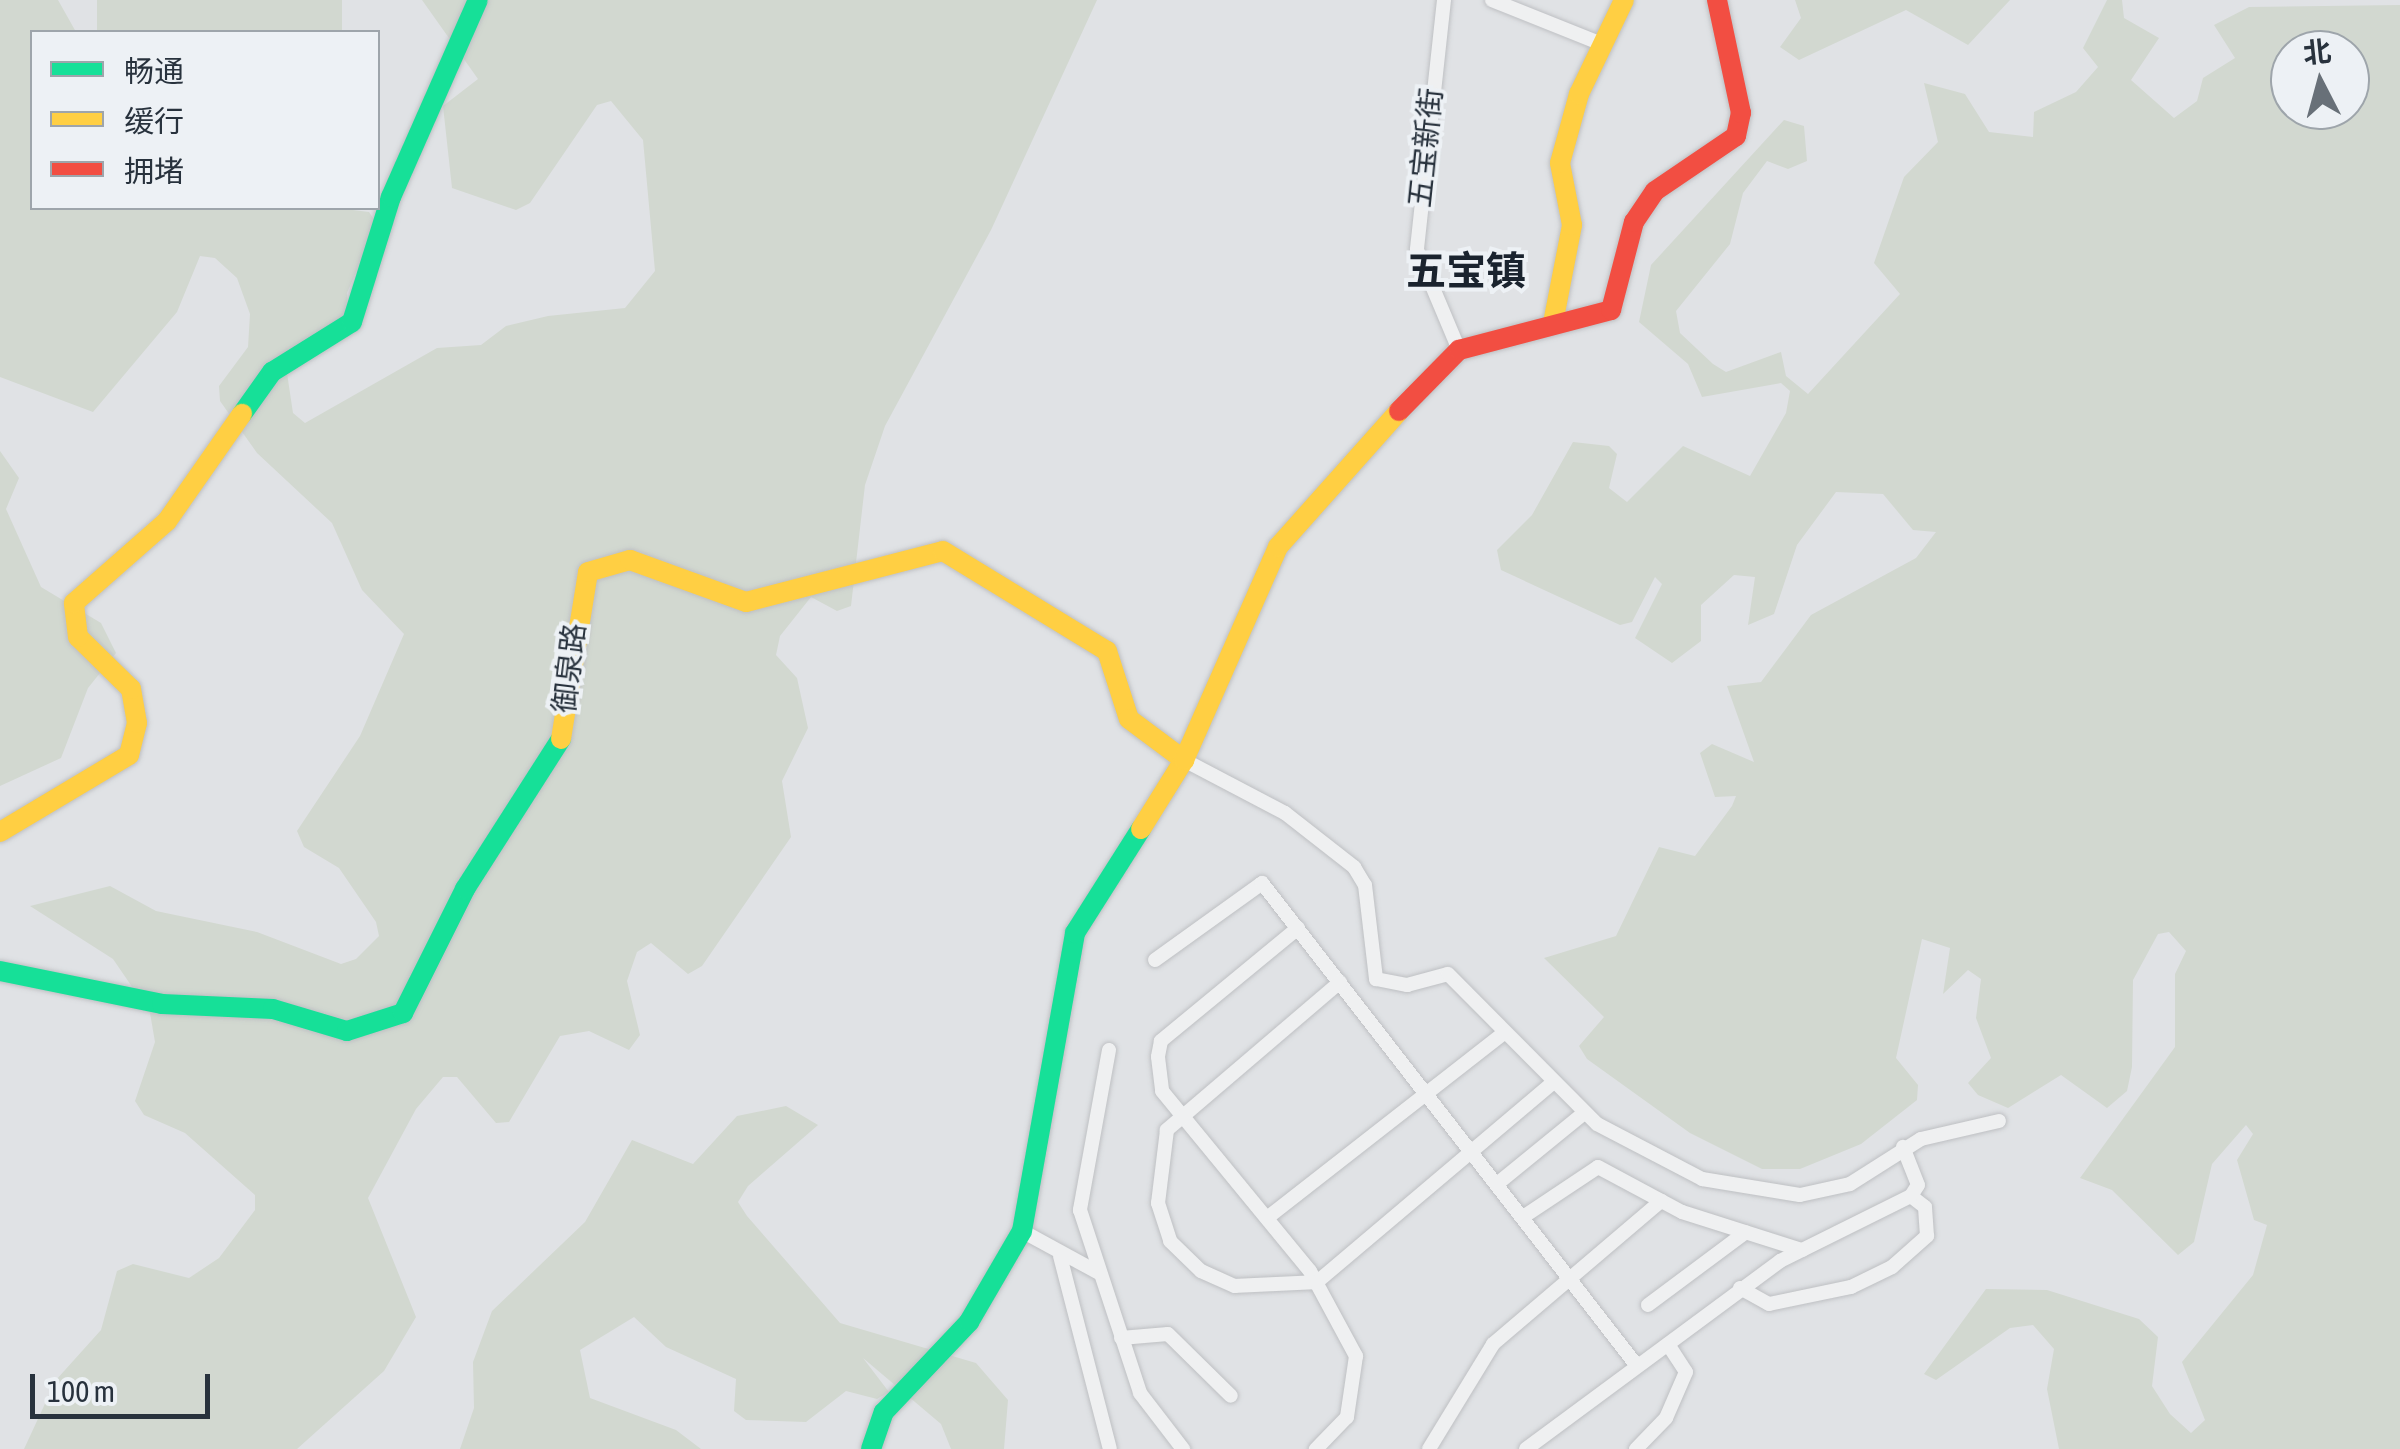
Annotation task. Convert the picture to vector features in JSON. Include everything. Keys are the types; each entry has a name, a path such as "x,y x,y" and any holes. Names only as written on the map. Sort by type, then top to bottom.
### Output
{"street":[{"path":"0,832 129,756 137,724 131,688 78,637 74,603 168,522 272,372 352,322 391,196 478,0"},
{"name":"五宝新街","path":"1444,0 1417,250 1458,350"},
{"path":"1492,0 1602,44"},
{"path":"1553,323 1572,225 1560,163 1602,44 1624,0"},
{"path":"871,1449 884,1412 969,1322 1022,1230 1075,934 1184,760 1288,532 1458,350 1611,310 1634,222 1655,191 1736,136 1742,112 1717,0"},
{"name":"御泉路","path":"0,971 162,1004 273,1009 347,1031 403,1013 465,889 560,745 588,572 630,560 746,602 942,552 1009,584 1107,651 1129,719 1184,760"},
{"path":"1184,760 1285,813 1354,867 1365,885 1376,978 1407,986 1448,974 1550,1085 1584,1113 1702,1180 1800,1195 1850,1184 1903,1147 1998,1121"},
{"path":"1155,960 1256,880 1524,1217 1571,1270 1634,1362"},
{"path":"1298,928 1161,1042 1162,1091 1317,1282 1358,1376 1347,1417 1316,1449"},
{"path":"1340,982 1180,1112 1160,1166 1170,1240 1235,1286 1317,1282 1550,1085"},
{"path":"1267,1218 1504,1033"},
{"path":"1109,1050 1080,1180 1099,1274 1140,1393 1183,1449"},
{"path":"1498,1184 1584,1113"},
{"path":"1526,1449 1634,1362 1668,1344 1740,1288 1802,1250 1912,1196 1918,1185 1903,1147"},
{"path":"1524,1217 1598,1167 1662,1201 1802,1250"},
{"path":"1740,1288 1782,1302 1892,1267 1927,1236 1925,1207 1912,1196"},
{"path":"1428,1449 1493,1344 1571,1270 1662,1201"},
{"path":"1022,1230 1060,1256 1099,1274"},
{"path":"1648,1305 1746,1232"},
{"path":"1060,1256 1110,1449"},
{"path":"1121,1338 1168,1334 1230,1396"},
{"path":"1636,1449 1666,1418 1686,1372 1668,1344"}],"shaded area":[{"path":"0,0 58,0 75,30 30,30 30,210 369,212 377,224 347,293 348,322 287,373 293,413 305,423 437,348 481,345 506,326 548,316 625,308 655,271 643,140 611,101 597,105 530,203 516,210 452,188 443,106 478,79 422,0 1097,0 991,230 885,426 865,485 851,606 837,611 811,597 780,636 776,655 797,678 808,728 782,781 791,837 702,966 688,974 651,943 637,952 627,981 640,1035 629,1050 589,1031 560,1036 509,1122 496,1123 457,1077 443,1077 416,1109 368,1198 416,1317 384,1371 297,1449 24,1449 56,1380 101,1330 117,1271 133,1264 189,1278 219,1258 255,1210 255,1195 185,1133 144,1115 135,1101 155,1042 150,1013 113,959 30,906 110,886 156,911 257,932 341,964 356,959 379,936 376,922 339,868 304,847 297,831 360,736 404,634 362,590 332,523 257,453 220,401 219,386 248,347 250,314 237,278 215,258 200,256 177,312 93,412 0,377"},
{"path":"97,0 342,0 342,30 97,30"},
{"path":"1795,0 2010,0 1968,45 1906,10 1799,60 1780,47 1801,18"},
{"path":"2107,0 2122,0 2124,18 2159,38 2131,80 2174,118 2197,101 2203,78 2235,58 2214,25 2249,7 2400,5 2400,1449 2059,1449 2047,1389 2054,1349 2033,1325 2010,1328 1936,1380 1924,1374 1986,1289 2047,1290 2139,1319 2158,1337 2152,1386 2170,1414 2191,1433 2205,1420 2182,1362 2253,1275 2267,1225 2254,1220 2237,1160 2253,1134 2246,1125 2212,1164 2194,1242 2178,1255 2112,1190 2080,1178 2175,1047 2175,974 2186,951 2169,932 2158,934 2133,980 2132,1067 2127,1091 2107,1108 2061,1075 2008,1108 1978,1095 1968,1083 1991,1058 1976,1018 1981,979 1968,970 1943,994 1950,948 1922,939 1896,1058 1918,1085 1917,1100 1861,1144 1800,1169 1762,1169 1690,1133 1587,1059 1579,1046 1604,1017 1544,958 1616,936 1659,847 1695,856 1732,806 1736,796 1715,797 1700,753 1712,744 1754,762 1727,686 1761,682 1811,615 1916,558 1936,532 1913,530 1883,494 1836,492 1797,545 1774,614 1748,625 1755,577 1734,575 1701,605 1701,641 1672,663 1635,638 1662,584 1655,577 1632,622 1620,625 1501,570 1497,550 1532,515 1573,442 1609,446 1617,454 1609,488 1627,502 1683,446 1750,476 1786,413 1790,391 1781,383 1702,397 1688,364 1639,322 1651,265 1784,120 1804,126 1807,161 1788,169 1767,161 1743,193 1730,244 1676,311 1680,333 1713,364 1726,372 1781,352 1786,376 1808,394 1900,294 1874,263 1904,177 1938,142 1924,83 1965,94 1989,132 2033,137 2034,112 2076,92 2098,67 2083,48"},
{"path":"0,451 19,478 6,509 41,587 101,623 116,653 88,688 61,758 0,786"},
{"path":"786,1106 818,1125 748,1186 738,1202 840,1323 976,1363 1008,1400 1004,1449 951,1449 941,1424 863,1358 889,1392 877,1399 846,1391 806,1422 746,1420 734,1411 736,1379 666,1347 634,1317 580,1350 590,1398 676,1430 701,1449 460,1449 474,1408 473,1362 492,1311 585,1222 632,1140 693,1164 737,1116"}],"traffic: fast":[{"path":"242,414 272,372 352,322 391,197 478,0"},
{"path":"0,971 162,1004 273,1009 347,1031 403,1013 465,889 561,739"},
{"path":"871,1449 884,1412 969,1322 1022,1231 1075,933 1141,829"}],"traffic: slow":[{"path":"1553,323 1572,225 1560,163 1579,94 1624,0"},
{"path":"1141,829 1184,760 1278,547 1399,411"},
{"path":"0,832 129,755 137,723 131,689 78,637 74,603 167,521 242,414"},
{"path":"561,739 588,572 630,560 746,602 943,551 1107,651 1129,719 1184,760"}],"traffic: jam":[{"path":"1399,411 1459,350 1611,310 1634,222 1655,191 1736,136 1741,113 1717,0"}],"district":[{"name":"五宝镇","path":"1466,271"}]}
